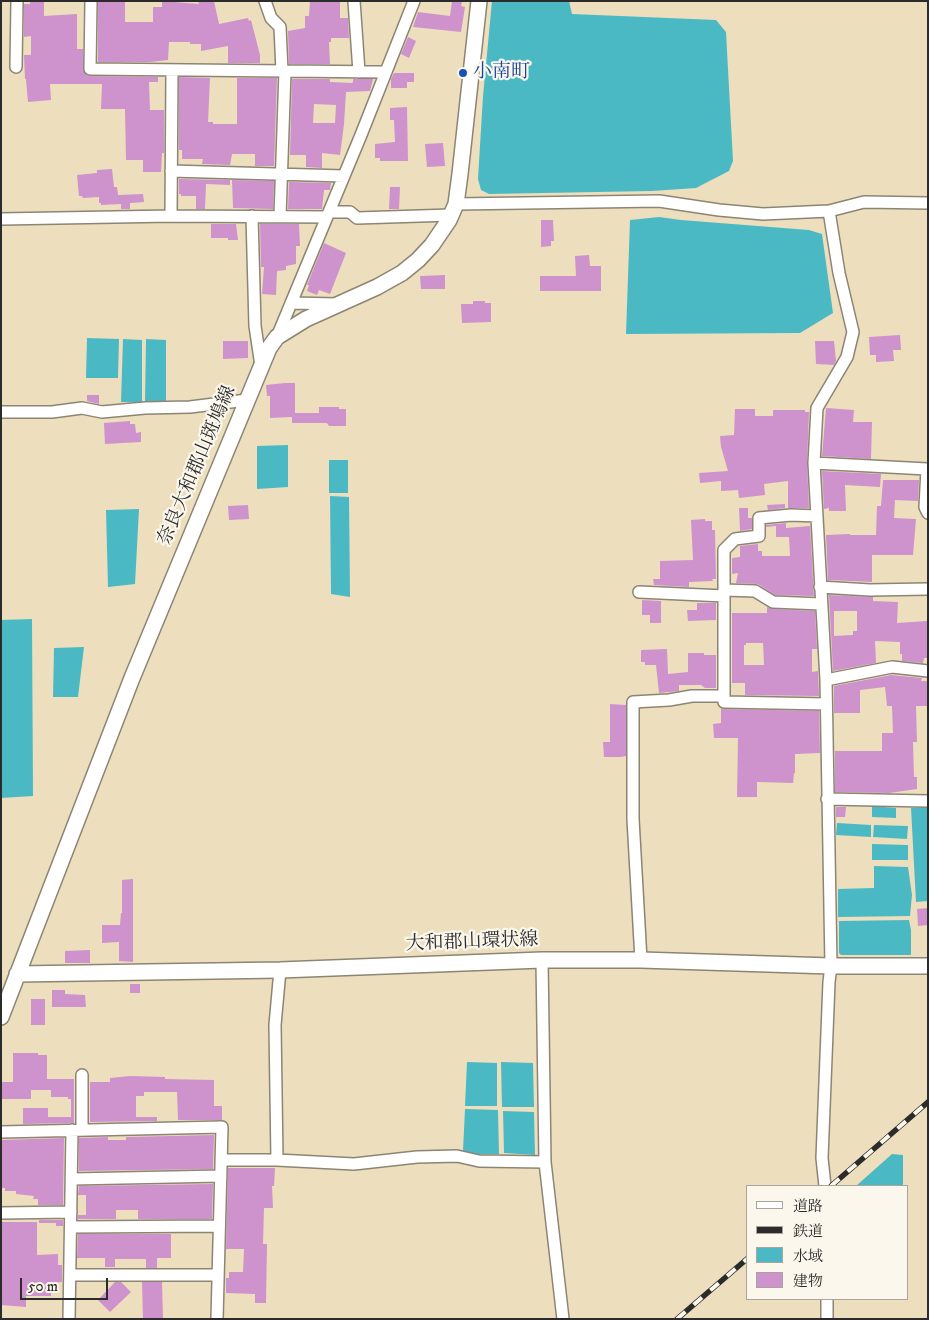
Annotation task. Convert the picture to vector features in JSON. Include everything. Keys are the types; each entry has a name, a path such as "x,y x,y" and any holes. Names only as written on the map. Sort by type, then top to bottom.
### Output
{"main road":[{"name":"奈良大和郡山斑鳩線","path":"1,1017 132,678 269,348 277,337 306,319 377,287 402,273 432,245 442,232 454,210 480,1"},
{"name":"大和郡山環状線","path":"18,974 280,970 542,960 640,960 831,966 928,966"}],"street":[{"path":"16,67 17,1"},
{"path":"91,1 90,69 385,72"},
{"path":"265,1 271,18 280,27 284,71 280,216"},
{"path":"354,1 359,72"},
{"path":"277,337 414,1"},
{"path":"171,216 172,70"},
{"path":"171,171 344,176"},
{"path":"1,220 171,216 280,216 350,212 357,218 454,210 659,201 763,214 829,211 864,202 928,203"},
{"path":"825,1185 822,1158 831,966 826,680 814,463 817,408 847,357 853,332 839,273 829,211"},
{"path":"252,216 255,326 261,366"},
{"path":"291,303 338,304"},
{"path":"1,412 52,412 82,408 102,412 145,408 190,407 247,400"},
{"path":"814,463 927,469 925,507 928,513"},
{"path":"816,516 791,515 759,518 759,536 735,539 724,550 724,702 826,704"},
{"path":"820,587 870,590 928,589"},
{"path":"639,592 724,593 755,591 773,602 821,604"},
{"path":"826,680 892,667 928,671"},
{"path":"640,960 634,819 633,702 669,700 692,696 724,696"},
{"path":"827,799 928,802"},
{"path":"542,960 545,1162 563,1319"},
{"path":"277,1160 275,1026 280,970"},
{"path":"69,1319 72,1179 82,1075"},
{"path":"1,1132 222,1127 217,1319"},
{"path":"221,1160 277,1160 354,1164 417,1157 457,1156 479,1161 545,1162"},
{"path":"72,1179 221,1176"},
{"path":"1,1213 71,1212"},
{"path":"71,1227 219,1226"},
{"path":"70,1275 218,1275"},
{"path":"827,1319 828,1300"}],"water":[{"path":"492,1 569,1 572,14 716,20 726,32 733,161 729,171 696,188 652,191 489,194 481,190 478,179 483,96"},
{"path":"659,217 809,230 822,234 833,313 800,333 626,334 630,220"},
{"path":"87,338 119,339 118,378 86,378"},
{"path":"123,339 142,340 142,402 121,402"},
{"path":"146,339 166,340 166,402 145,402"},
{"path":"288,445 288,487 257,489 257,446"},
{"path":"329,460 348,460 348,493 329,493"},
{"path":"330,496 349,497 350,597 331,594"},
{"path":"139,509 135,584 108,587 106,510"},
{"path":"32,619 33,796 1,798 1,620"},
{"path":"84,647 78,697 53,697 54,648"},
{"path":"872,806 896,808 896,818 872,817"},
{"path":"928,807 928,901 916,902 911,808"},
{"path":"837,823 871,825 871,837 836,835"},
{"path":"874,825 908,826 907,839 873,837"},
{"path":"872,844 908,845 908,860 872,860"},
{"path":"874,866 908,867 912,895 910,916 838,917 838,889 874,888"},
{"path":"909,920 911,955 841,955 839,953 839,921"},
{"path":"467,1062 497,1063 497,1106 465,1106"},
{"path":"501,1062 533,1063 534,1107 502,1107"},
{"path":"465,1109 498,1110 499,1154 476,1154 463,1151"},
{"path":"503,1111 534,1112 535,1155 504,1153"},
{"path":"892,1154 903,1155 903,1185 857,1185"}],"building":[{"path":"30,1 44,1 44,16 77,14 77,49 83,49 83,69 87,76 158,77 158,82 149,82 150,110 164,110 164,153 162,153 161,172 143,172 143,160 126,160 125,109 101,109 102,84 50,84 51,100 28,102 24,55 31,55 31,36 24,37 24,4 30,4"},
{"path":"98,1 125,1 125,22 153,22 153,7 162,7 162,1 199,4 198,1 214,1 219,24 248,18 249,21 251,20 260,55 260,63 228,63 228,46 201,51 201,44 190,44 190,42 169,42 168,60 98,62"},
{"path":"310,1 340,1 340,18 348,18 349,38 331,38 331,42 329,42 330,64 289,64 288,31 305,28 305,16 309,16"},
{"path":"452,1 462,2 461,6 465,7 461,32 413,27 418,12 450,16"},
{"path":"408,37 416,41 409,58 401,54"},
{"path":"394,73 414,73 414,82 407,82 407,88 391,88 391,79"},
{"path":"179,77 210,78 208,122 213,122 213,124 237,124 237,78 277,78 274,166 255,166 255,154 232,154 230,165 202,164 203,159 182,159 182,150 179,150"},
{"path":"292,79 330,79 330,82 352,83 353,79 373,79 370,91 346,92 340,155 322,153 322,168 306,167 306,155 290,155","holes":["314,104 336,105 335,123 313,123"]},
{"path":"407,107 408,161 380,161 380,158 375,158 375,144 395,142 394,120 390,120 390,108"},
{"path":"443,143 445,166 427,167 425,144"},
{"path":"112,169 114,187 117,187 118,195 143,194 144,202 130,203 130,209 121,209 121,204 101,205 99,197 83,198 79,196 77,175 97,173 97,170"},
{"path":"179,179 230,180 230,185 206,184 205,209 196,209 196,196 181,196 179,194"},
{"path":"232,180 274,181 273,209 233,208"},
{"path":"289,182 331,183 330,190 324,190 322,209 288,209"},
{"path":"390,187 400,187 399,209 389,209"},
{"path":"541,220 553,220 554,241 551,241 551,246 541,247"},
{"path":"211,224 236,224 238,240 211,238"},
{"path":"260,224 299,224 300,246 296,246 296,264 286,266 286,270 277,271 276,295 262,294 264,267 261,267"},
{"path":"324,243 346,253 330,294 319,290 317,295 307,291 309,285 307,285"},
{"path":"589,255 590,266 601,266 601,291 540,291 540,276 576,276 575,256"},
{"path":"445,275 445,289 421,289 420,276"},
{"path":"473,301 491,303 491,322 462,323 461,304 473,304"},
{"path":"900,335 901,350 893,350 894,361 876,362 876,355 870,355 869,337"},
{"path":"223,341 248,341 248,358 223,359"},
{"path":"815,341 834,341 836,361 834,365 816,364"},
{"path":"295,383 295,413 319,413 319,407 339,407 339,409 346,409 346,426 329,426 327,423 292,423 292,417 270,418 270,396 267,396 266,385"},
{"path":"87,395 99,395 99,404 87,401"},
{"path":"826,408 854,410 853,422 872,422 871,459 822,456"},
{"path":"735,409 755,409 755,416 773,416 773,410 805,410 805,412 809,412 807,463 809,508 788,508 788,481 764,484 765,495 739,498 738,490 721,491 721,481 700,483 699,473 728,471 720,436 734,435"},
{"path":"130,421 130,424 135,424 136,433 141,432 141,442 105,444 104,423"},
{"path":"822,471 881,474 880,487 845,485 846,511 829,511 829,508 824,509"},
{"path":"883,480 919,480 918,501 895,500 894,518 916,519 913,555 872,555 872,582 828,580 826,535 876,535 877,506 881,506"},
{"path":"785,504 785,508 768,510 767,505"},
{"path":"248,505 249,519 229,520 228,506"},
{"path":"739,508 748,508 748,518 752,518 752,529 740,531"},
{"path":"705,519 705,521 712,521 712,530 715,530 716,579 712,579 713,581 689,582 689,587 654,585 653,579 660,579 660,561 693,560 691,520"},
{"path":"786,523 786,528 810,526 814,596 775,595 758,584 736,583 738,573 732,574 732,558 740,557 740,546 758,544 758,551 762,551 762,556 790,556 789,537 776,537 776,526 766,527 766,525"},
{"path":"829,595 873,597 873,601 898,602 897,623 927,621 928,658 924,658 923,663 902,661 900,642 875,641 876,663 833,671","holes":["834,611 857,611 857,631 853,631 853,635 834,636"]},
{"path":"642,600 661,601 661,623 650,623 650,615 642,615"},
{"path":"697,603 716,603 716,620 688,621 687,610 697,610"},
{"path":"767,607 815,611 817,649 812,649 812,672 818,671 819,696 745,695 745,683 732,683 732,613 767,613","holes":["746,643 763,643 764,665 744,665 744,645"]},
{"path":"667,649 668,674 688,672 688,653 716,655 716,688 705,688 701,685 679,685 679,691 659,693 656,665 645,665 645,662 641,662 641,650"},
{"path":"891,675 922,678 921,681 928,681 928,706 916,706 917,742 913,742 914,777 917,777 917,789 889,793 835,792 835,751 882,751 882,733 893,733 892,706 887,706 885,687 860,690 860,713 834,713 834,686"},
{"path":"610,704 626,705 626,756 604,757 603,742 610,742"},
{"path":"721,709 819,711 820,753 795,754 793,783 757,782 757,797 737,797 738,738 714,738 713,724 721,723"},
{"path":"836,807 846,807 845,817 836,817"},
{"path":"133,879 133,962 119,961 119,942 102,943 102,925 120,925 122,880"},
{"path":"928,908 928,925 918,926 917,909"},
{"path":"90,950 90,963 65,963 65,951"},
{"path":"130,984 140,984 140,993 130,993"},
{"path":"52,990 65,990 65,994 85,995 86,1007 52,1007"},
{"path":"31,999 45,999 45,1025 31,1025"},
{"path":"13,1053 47,1055 47,1079 74,1079 74,1123 23,1124 23,1108 48,1108 48,1117 71,1117 71,1099 68,1099 68,1097 51,1097 51,1090 31,1090 31,1099 1,1099 1,1082 13,1082"},
{"path":"130,1076 214,1080 214,1106 222,1106 222,1120 178,1120 177,1092 144,1092 144,1096 136,1096 136,1117 157,1117 157,1121 90,1122 90,1082 110,1082 110,1078"},
{"path":"214,1135 213,1169 79,1171 79,1138 108,1137 108,1140 126,1140 126,1137"},
{"path":"64,1138 63,1205 38,1205 38,1199 33,1199 34,1196 16,1194 16,1191 5,1191 5,1188 1,1188 1,1140"},
{"path":"228,1168 275,1168 274,1186 272,1186 273,1208 264,1208 263,1244 267,1244 266,1303 255,1303 255,1294 226,1293 226,1278 229,1278 229,1272 243,1272 244,1249 226,1249"},
{"path":"213,1184 212,1219 138,1219 138,1210 116,1210 116,1219 78,1219 78,1215 86,1215 86,1195 78,1195 79,1186"},
{"path":"39,1220 63,1220 63,1226 56,1226 56,1223 39,1223"},
{"path":"1,1222 37,1222 37,1255 58,1254 58,1265 62,1265 62,1282 51,1283 51,1296 26,1296 26,1307 1,1305"},
{"path":"78,1234 171,1234 171,1258 157,1258 157,1268 146,1268 146,1259 115,1259 115,1267 105,1267 105,1258 77,1258"},
{"path":"115,1282 121,1282 131,1292 110,1312 98,1300"},
{"path":"142,1282 162,1282 163,1319 143,1319"}],"railway":[{"path":"832,1185 928,1102"},
{"path":"677,1319 746,1260"}],"place":[{"name":"小南町","path":"463,73"}]}
